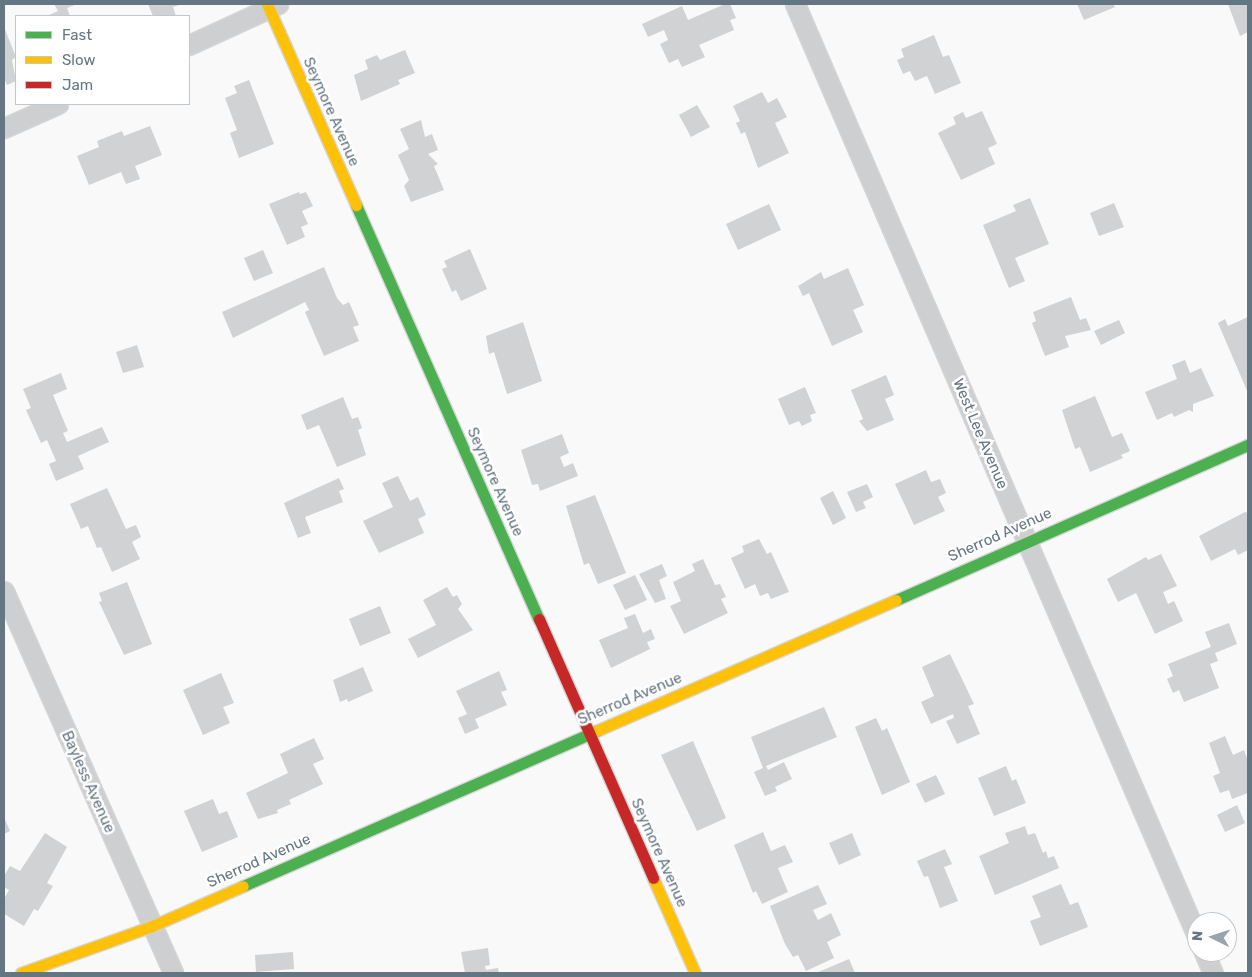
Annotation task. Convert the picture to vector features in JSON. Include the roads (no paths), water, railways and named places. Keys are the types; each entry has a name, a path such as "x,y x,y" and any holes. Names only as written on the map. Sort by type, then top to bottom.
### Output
{"street":[{"name":"West Lee Avenue","path":"795,4 1187,913"},
{"path":"190,45 271,5"},
{"name":"Seymore Avenue","path":"271,5 695,973"},
{"path":"4,128 56,105"},
{"name":"Sherrod Avenue","path":"21,973 152,926 1026,540 1248,445"},
{"name":"Bayless Avenue","path":"4,591 173,973"}]}
